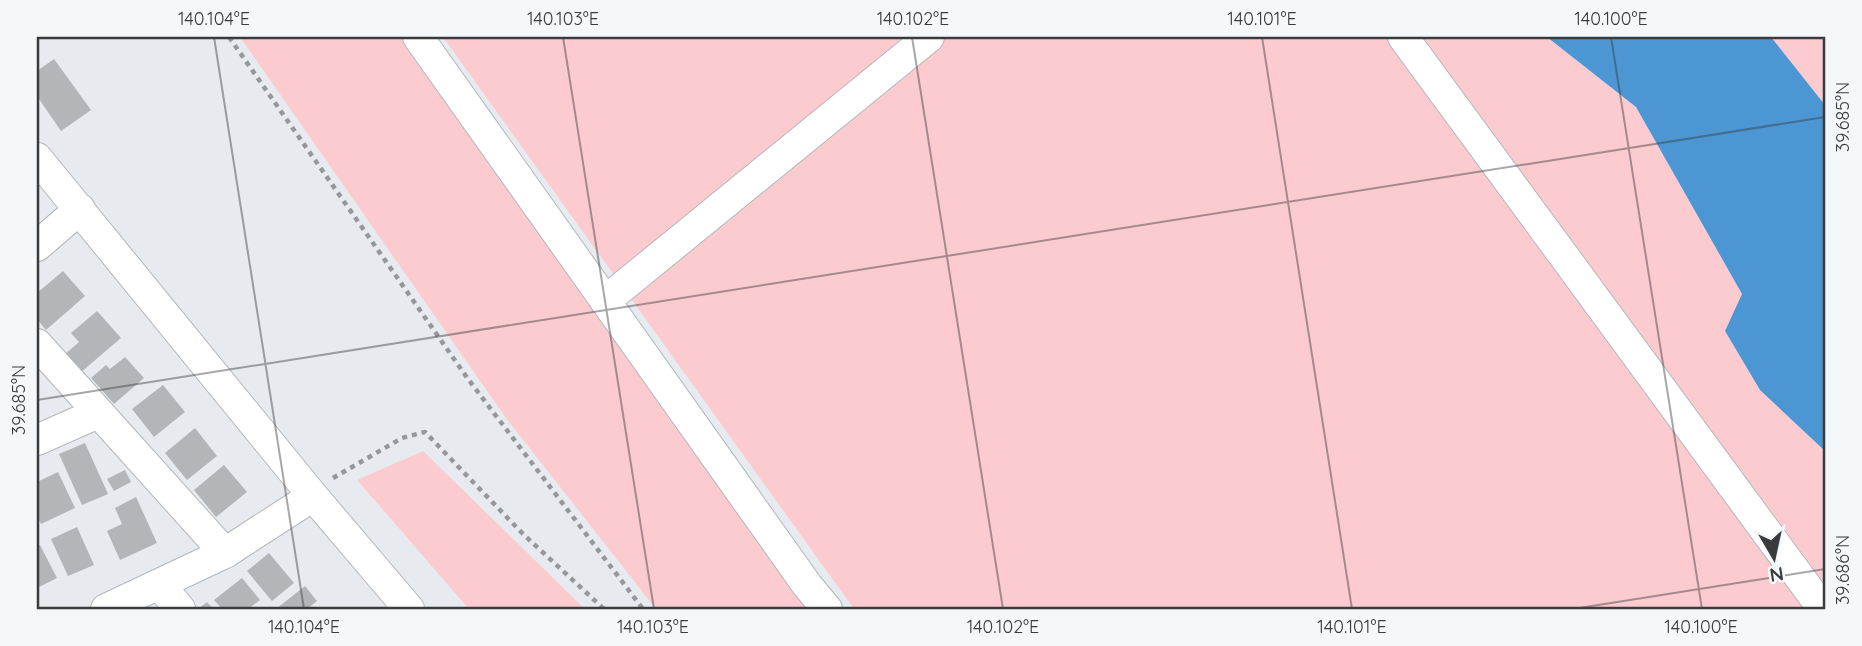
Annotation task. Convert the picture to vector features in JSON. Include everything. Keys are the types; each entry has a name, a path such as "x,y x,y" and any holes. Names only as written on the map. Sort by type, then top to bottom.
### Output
{"street":[{"path":"418,37 807,585 827,609"},
{"path":"605,300 929,37"},
{"path":"1403,37 1823,609"},
{"path":"37,159 409,609"},
{"path":"37,246 79,209"},
{"path":"37,344 225,553"},
{"path":"37,440 99,413"},
{"path":"106,609 225,553 313,496"},
{"path":"159,584 180,609"}],"path":[{"path":"229,37 468,379 643,609"},
{"path":"313,496 338,472 402,438 425,432 523,534 604,609"}],"shaded area":[{"path":"240,37 405,37 816,609 656,609 506,418"},
{"path":"443,37 1547,37 1636,107 1742,294 1725,331 1760,390 1825,451 1825,609 854,609"},
{"path":"1771,37 1825,37 1825,105"},
{"path":"423,451 585,609 469,609 357,480"}],"water":[{"path":"1547,37 1771,37 1825,105 1825,451 1760,390 1725,331 1742,294 1636,107"}],"building":[{"path":"54,59 91,110 61,131 37,96 37,71"},
{"path":"63,271 85,296 46,330 37,319 37,293"},
{"path":"97,311 121,338 80,373 64,355 79,342 71,333"},
{"path":"125,357 144,378 114,404 91,378 106,365 110,369"},
{"path":"163,385 185,412 154,437 132,409"},
{"path":"195,428 217,456 187,480 165,453"},
{"path":"85,443 108,494 82,505 59,454"},
{"path":"224,465 247,492 216,517 194,490"},
{"path":"125,470 131,482 114,491 107,479"},
{"path":"58,472 75,508 41,524 37,516 37,482"},
{"path":"136,497 157,543 120,560 107,531 122,524 115,508"},
{"path":"77,527 94,565 68,576 51,539"},
{"path":"40,545 57,578 37,588 37,546"},
{"path":"269,553 294,583 272,601 247,571"},
{"path":"242,578 260,600 248,609 222,609 214,600"},
{"path":"305,586 317,601 307,609 276,609"},
{"path":"207,602 213,609 198,609"}]}
